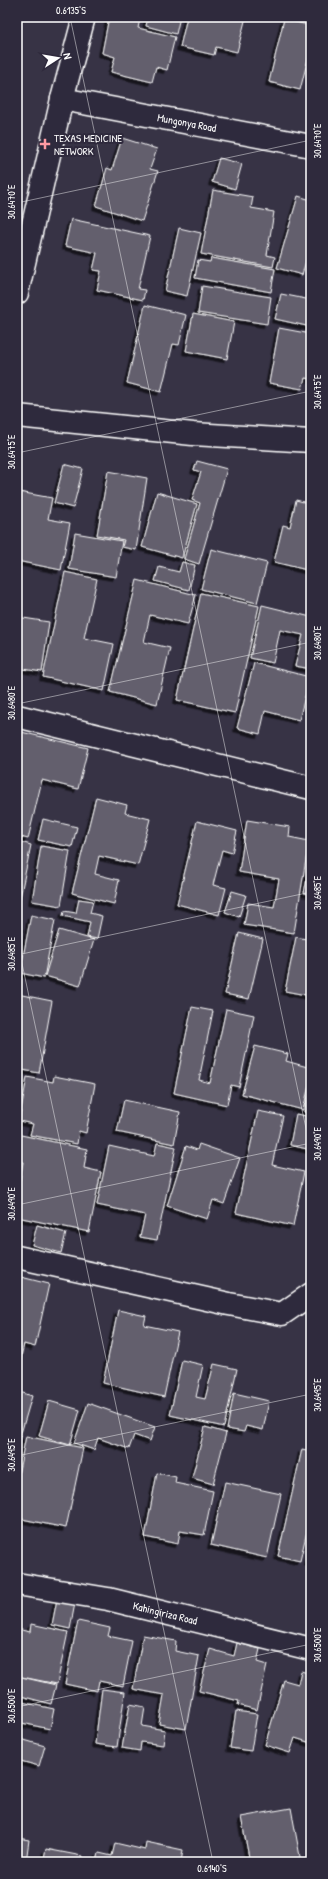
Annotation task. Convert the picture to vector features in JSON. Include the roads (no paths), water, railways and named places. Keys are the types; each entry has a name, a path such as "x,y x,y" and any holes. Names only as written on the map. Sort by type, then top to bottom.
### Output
{"street":[{"path":"17,293 22,240 84,17"},
{"name":"Mungonya Road","path":"62,99 311,146"},
{"path":"17,416 193,434 311,441"},
{"path":"17,716 311,788"},
{"path":"17,1257 282,1314 311,1294"},
{"name":"Kahingiriza Road","path":"17,1584 108,1599 311,1649"}],"place":[{"name":"TEXAS MEDICINE NETWORK","path":"45,144"}]}
